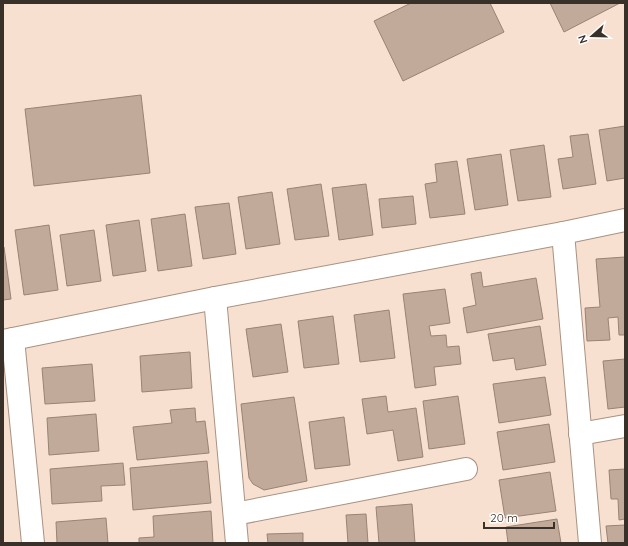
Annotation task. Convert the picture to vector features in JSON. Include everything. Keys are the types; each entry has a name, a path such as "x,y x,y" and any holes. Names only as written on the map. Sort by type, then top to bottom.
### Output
{"street":[{"path":"33,543 8,340 214,298 564,233 625,220"},
{"path":"564,233 590,543"},
{"path":"214,298 238,543"},
{"path":"580,434 625,426"},
{"path":"235,514 466,469"}],"building":[{"path":"411,3 490,3 504,32 403,81 374,21"},
{"path":"550,3 620,3 564,32"},
{"path":"141,95 150,173 34,186 25,109"},
{"path":"625,126 625,178 607,181 599,130"},
{"path":"588,134 596,184 563,189 558,159 573,157 570,136"},
{"path":"544,145 551,197 518,201 510,150"},
{"path":"501,154 508,205 475,210 467,159"},
{"path":"457,161 465,214 430,218 425,184 437,182 435,164"},
{"path":"321,184 329,236 295,240 287,189"},
{"path":"366,184 373,235 339,240 332,188"},
{"path":"272,192 280,244 246,249 238,197"},
{"path":"413,196 416,224 382,228 379,199"},
{"path":"229,203 236,254 203,259 195,207"},
{"path":"185,214 192,266 158,271 151,219"},
{"path":"139,220 146,271 113,276 106,225"},
{"path":"49,225 58,290 24,295 15,230"},
{"path":"94,230 101,281 67,286 60,235"},
{"path":"3,247 11,299 3,300"},
{"path":"625,257 625,335 619,335 618,317 608,318 610,340 587,341 585,308 600,307 596,259"},
{"path":"481,272 483,287 536,278 543,319 467,333 463,308 476,305 471,274"},
{"path":"445,289 450,323 429,326 431,336 446,335 447,347 459,346 461,364 434,367 436,385 415,388 403,294"},
{"path":"389,310 395,358 360,362 354,315"},
{"path":"333,316 339,364 304,368 298,321"},
{"path":"281,324 288,372 253,377 246,329"},
{"path":"540,326 546,365 516,370 514,358 493,361 488,334"},
{"path":"190,352 192,388 142,392 140,356"},
{"path":"625,359 625,407 608,409 603,361"},
{"path":"92,364 95,401 45,404 42,368"},
{"path":"545,377 551,415 499,423 493,384"},
{"path":"386,396 388,412 416,408 423,457 398,461 393,430 367,434 362,399"},
{"path":"458,396 465,444 429,449 423,401"},
{"path":"294,397 307,481 264,490 253,484 249,478 241,404"},
{"path":"195,408 196,422 205,421 209,453 137,460 133,427 172,423 170,410"},
{"path":"96,414 99,451 49,455 47,418"},
{"path":"344,417 350,465 315,469 309,422"},
{"path":"549,424 555,462 503,470 497,432"},
{"path":"207,461 211,503 133,510 130,468"},
{"path":"123,463 125,485 101,486 102,501 52,504 50,469"},
{"path":"625,469 625,519 619,520 618,499 611,499 609,470"},
{"path":"550,472 556,511 505,518 499,480"},
{"path":"412,504 415,543 379,543 376,507"},
{"path":"211,511 213,543 139,543 139,538 154,537 153,516"},
{"path":"366,514 368,543 348,543 346,515"},
{"path":"106,518 108,543 57,543 56,522"},
{"path":"557,519 561,543 508,543 506,527"},
{"path":"625,525 625,543 608,543 606,526"},
{"path":"303,533 303,543 268,543 267,534"}]}
